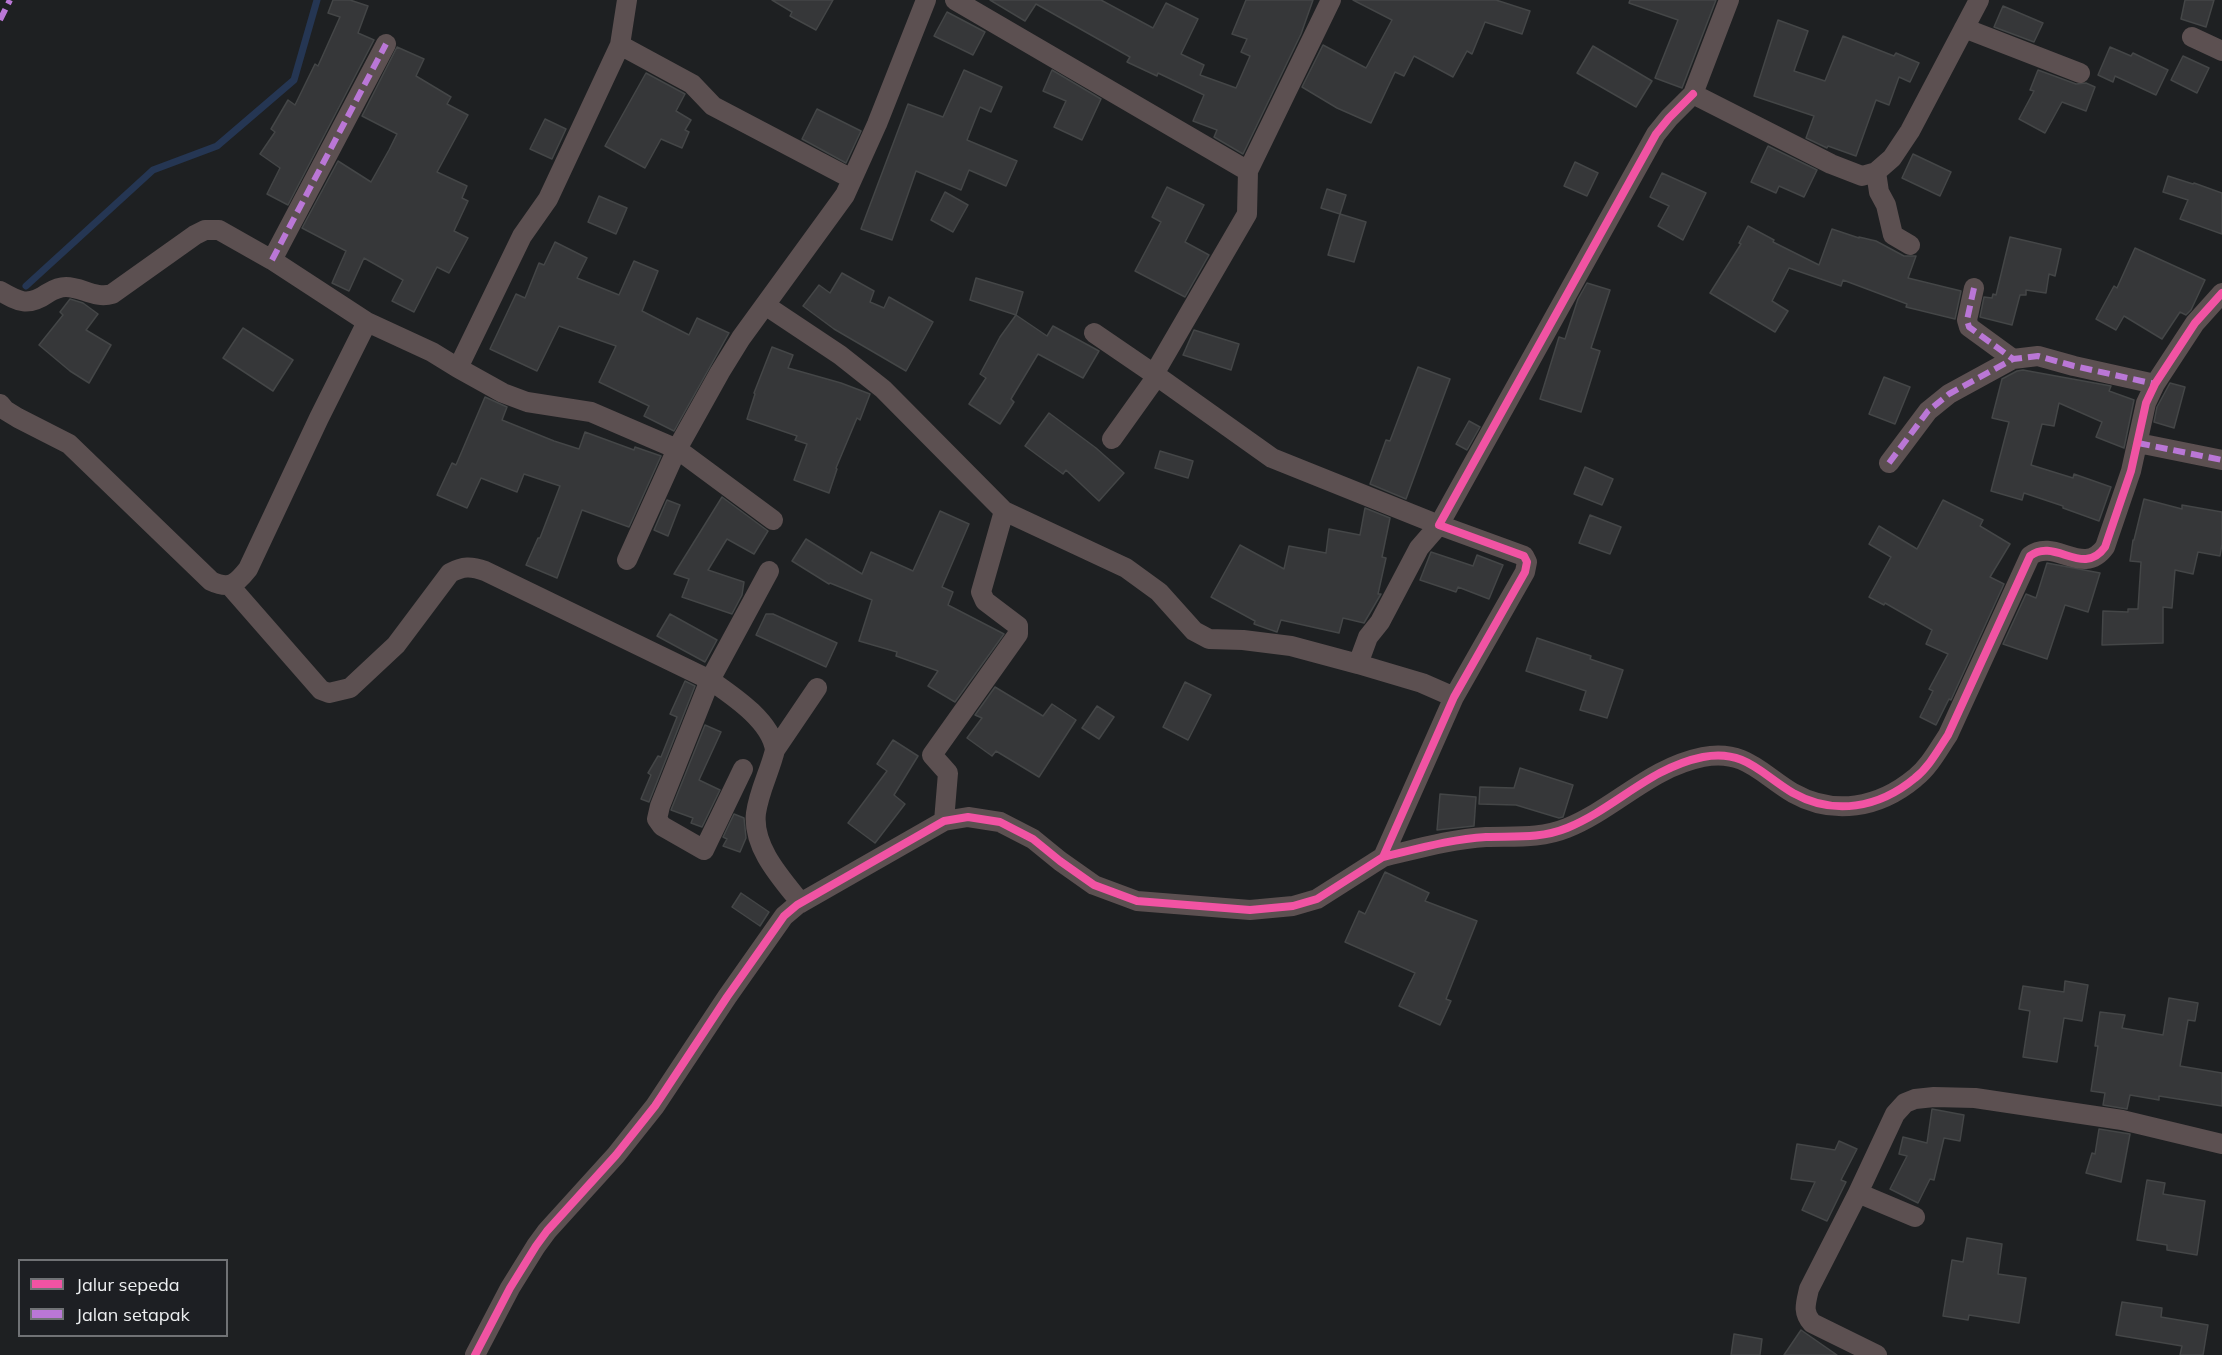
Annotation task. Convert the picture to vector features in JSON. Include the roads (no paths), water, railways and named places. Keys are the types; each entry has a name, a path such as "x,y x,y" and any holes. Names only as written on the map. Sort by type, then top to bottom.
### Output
{"street":[{"path":"458,368 522,236 548,199 620,45 627,0"},
{"path":"627,560 677,449 730,355 845,195 877,124 926,0"},
{"path":"955,0 1248,171"},
{"path":"1112,439 1156,375 1247,214 1248,171 1331,0"},
{"path":"1358,664 1368,637 1380,622 1419,548 1439,525 1656,134 1693,94 1729,0"},
{"path":"1693,94 1831,164 1862,176 1876,172 1892,158 1910,131 1979,0"},
{"path":"1964,28 2080,73"},
{"path":"2192,36 2222,51"},
{"path":"272,260 386,44"},
{"path":"620,45 692,84 712,106 852,179"},
{"path":"1876,172 1878,192 1886,205 1893,235 1910,245"},
{"path":"0,291 17,300 27,302 54,289 67,287 95,295 107,295 133,280 195,234 219,230 272,260 368,322 432,352 503,393 527,402 591,412 677,449 773,520"},
{"path":"1974,288 1967,320 1969,327 2013,359"},
{"path":"475,1355 505,1297 536,1246 643,1122 784,916 801,903 944,821 968,817 1000,822 1033,838 1094,885 1137,901 1250,910 1293,906 1317,899 1383,857 1450,841 1486,837 1534,838 1567,828 1603,808 1650,777 1672,766 1710,756 1735,757 1751,763 1793,793 1816,803 1843,808 1872,803 1898,790 1916,778 1948,735 2030,556 2044,549 2080,559 2093,559 2100,555 2105,547 2131,471 2146,403 2155,384 2195,323 2222,293"},
{"path":"765,304 840,355 883,389 1004,511 1126,568 1159,592 1194,631 1209,639 1262,641 1291,646 1422,683 1454,697"},
{"path":"0,404 4,410 69,444 211,581 230,586 248,569 319,418 368,322"},
{"path":"1094,333 1272,458 1439,525 1524,556 1527,562 1525,572 1454,697 1383,857"},
{"path":"1889,463 1928,411 1949,394 2013,359 2038,356 2155,384"},
{"path":"2138,442 2222,460"},
{"path":"944,821 948,773 932,755 1018,634 1018,626 985,601 981,592 1004,511"},
{"path":"230,586 321,690 329,693 350,688 396,645 450,573 461,567 472,567 485,571 710,681 751,712 772,737 775,750"},
{"path":"743,769 704,850 662,826 657,819 660,806 710,681 769,571"},
{"path":"801,903 774,868 761,844 756,830 756,812 775,750 817,688"},
{"path":"1877,1355 1812,1323 1805,1309 1809,1289 1895,1114 1905,1103 1915,1098 1934,1097 1986,1100 2122,1120 2222,1144"},
{"path":"1858,1193 1915,1217"}],"waterway":[{"path":"26,286 153,170 217,146 294,80 317,0"}]}
